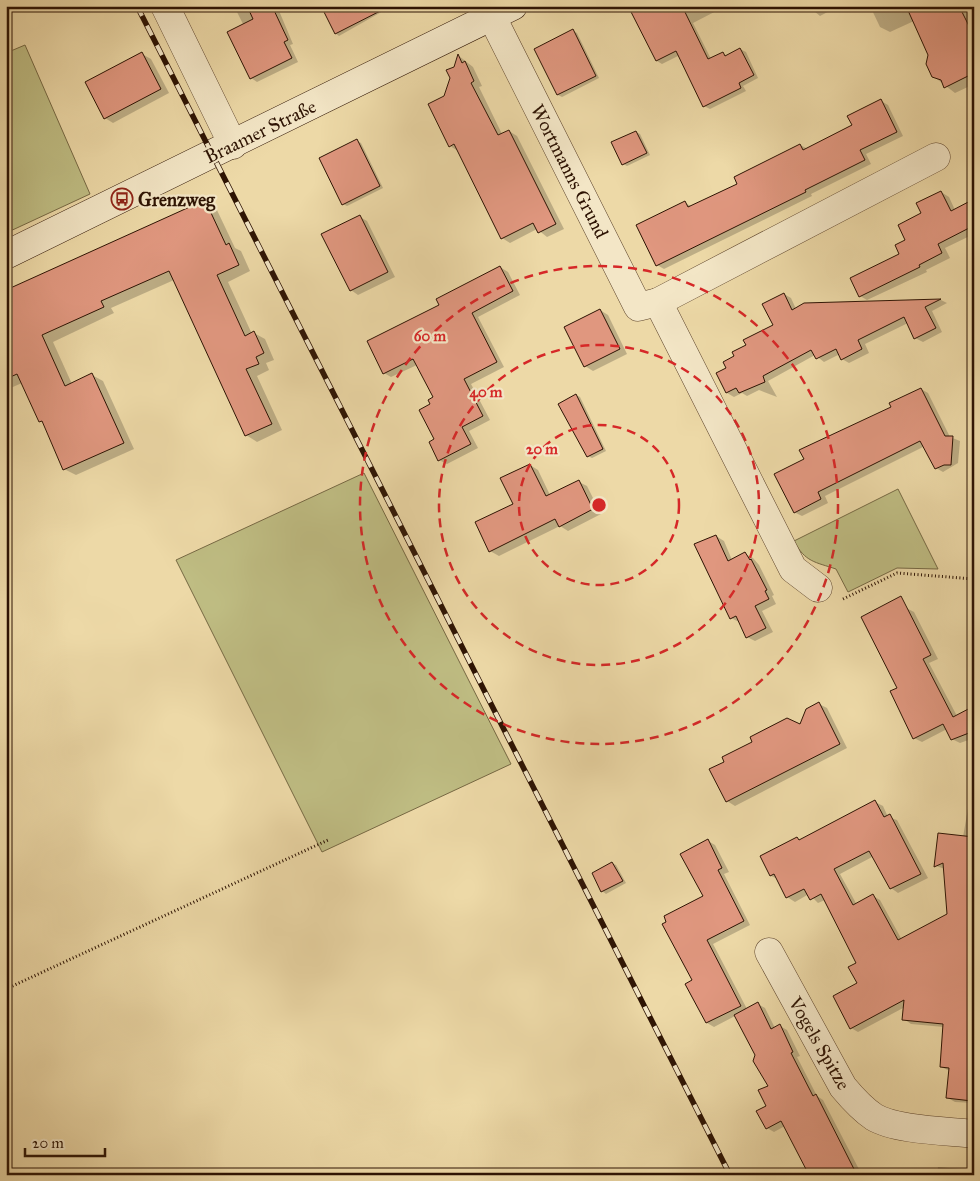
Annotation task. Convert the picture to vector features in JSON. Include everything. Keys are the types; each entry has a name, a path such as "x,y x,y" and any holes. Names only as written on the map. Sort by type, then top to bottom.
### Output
{"street":[{"path":"166,6 233,145"},
{"name":"Braamer Straße","path":"6,255 502,12"},
{"name":"Wortmanns Grund","path":"502,12 638,307 658,302 936,157"},
{"path":"658,302 793,569 818,588"},
{"name":"Vogels Spitze","path":"769,952 843,1088 856,1104 875,1118 895,1125 974,1134"}],"path":[{"path":"818,588 841,600 897,573 974,579"},
{"path":"6,989 328,840"}],"shaded area":[{"path":"25,45 90,194 6,233 6,53"},
{"path":"364,473 511,764 322,852 176,560"},
{"path":"898,489 938,569 897,568 848,592 836,569 811,560 802,553 794,541"}],"building":[{"path":"247,6 272,6 288,40 284,42 292,58 250,79 227,32 253,19"},
{"path":"321,6 390,6 335,34"},
{"path":"628,6 682,6 708,59 723,52 725,56 740,48 754,75 739,83 741,88 703,107 676,51 656,61"},
{"path":"906,6 959,6 974,36 974,73 944,88 941,80 932,77 926,64 928,55"},
{"path":"573,29 596,76 557,95 534,49"},
{"path":"142,52 161,89 104,119 85,82"},
{"path":"458,54 462,63 465,61 474,81 471,83 498,135 509,130 556,224 538,233 533,223 501,239 454,144 449,147 428,104 444,96 450,78 446,70 454,67"},
{"path":"881,99 897,132 860,150 865,160 805,190 806,192 656,266 636,225 685,201 688,207 737,184 734,177 800,144 803,150 852,125 847,116"},
{"path":"636,131 647,153 622,165 611,142"},
{"path":"357,139 380,186 342,205 319,158"},
{"path":"941,191 951,211 974,199 971,227 938,244 942,253 919,265 920,267 859,297 850,278 899,254 895,245 905,240 898,225 921,213 916,203"},
{"path":"205,200 226,245 229,243 239,265 217,275 245,336 254,331 264,353 256,357 259,364 246,369 272,424 245,436 169,271 101,301 104,307 42,335 65,386 92,373 124,443 63,470 42,421 39,422 17,374 6,379 6,290"},
{"path":"360,215 388,272 350,291 321,234"},
{"path":"500,266 513,291 472,313 497,362 464,379 483,416 462,427 471,444 438,461 429,442 434,439 419,410 430,404 428,400 433,397 413,359 383,374 367,341 439,305 436,299"},
{"path":"784,293 792,310 804,303 941,299 925,307 936,328 914,339 904,317 858,340 862,349 841,360 836,349 816,359 811,350 763,376 765,382 739,393 736,388 726,393 716,373 726,368 723,362 734,356 732,352 746,345 743,340 773,325 762,304"},
{"path":"600,309 620,349 584,367 564,327"},
{"path":"921,388 945,436 953,436 951,465 944,465 935,469 920,441 818,492 821,499 794,513 774,474 804,459 799,450 891,407 889,403"},
{"path":"576,394 603,449 587,457 558,404"},
{"path":"530,464 546,496 579,480 593,509 559,527 555,519 489,552 475,522 513,504 500,478"},
{"path":"716,535 728,561 745,552 751,559 767,590 765,591 769,599 755,606 766,628 746,638 736,616 730,619 694,544"},
{"path":"901,596 931,655 923,659 953,717 974,706 974,731 951,740 943,724 913,739 890,691 897,688 861,617"},
{"path":"819,702 840,744 726,802 709,769 724,762 722,757 752,742 750,737 787,718 800,724 806,709"},
{"path":"875,800 884,817 890,814 921,874 890,889 869,851 834,869 853,905 873,894 898,940 947,914 943,863 934,867 938,833 974,837 972,1101 946,1098 949,1068 940,1067 943,1024 902,1020 904,1000 850,1029 833,996 857,983 848,967 856,963 821,894 810,900 804,889 786,898 774,874 770,876 760,856 797,837 799,840"},
{"path":"708,839 722,868 718,870 744,921 707,940 741,1006 706,1023 685,984 692,980 662,924 666,922 664,916 703,896 680,854"},
{"path":"612,862 623,881 601,892 592,873"},
{"path":"758,1002 771,1029 780,1024 793,1052 791,1053 813,1096 816,1094 857,1175 809,1175 781,1121 766,1129 756,1111 766,1106 758,1090 768,1086 753,1061 755,1055 734,1015"}],"railway":[{"path":"137,6 730,1175"}],"place":[{"name":"Grenzweg","path":"122,199"}]}
